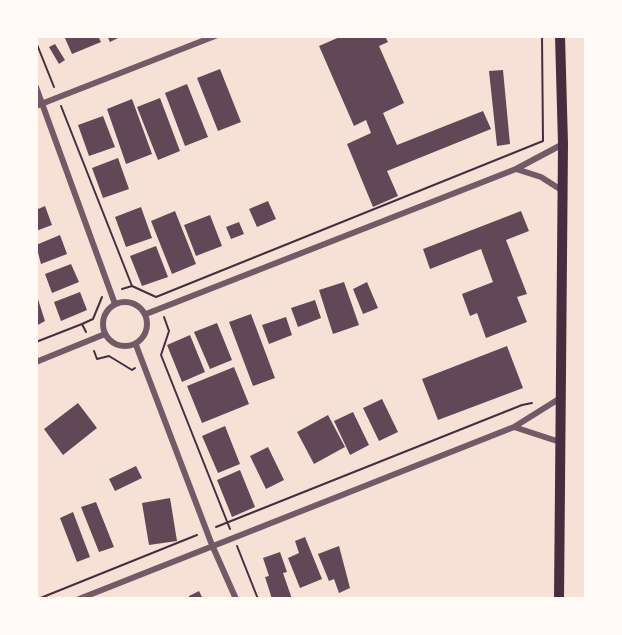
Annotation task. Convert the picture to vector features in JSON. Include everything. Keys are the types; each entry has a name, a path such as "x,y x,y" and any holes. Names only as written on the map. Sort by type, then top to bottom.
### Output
{"highway":[{"path":"559,599 563,191 560,36"}],"street":[{"path":"39,104 215,36"},
{"path":"36,87 39,104 115,304"},
{"path":"146,314 516,169 563,144"},
{"path":"516,169 541,177 563,191"},
{"path":"125,301 137,304 146,314 148,322 146,335 136,345 126,347 113,344 105,334 103,325 106,312 115,304 125,301"},
{"path":"36,362 105,334"},
{"path":"136,345 212,545 236,599"},
{"path":"79,599 514,427 562,397"},
{"path":"514,427 560,442"}],"path":[{"path":"156,297 543,141 542,36"},
{"path":"36,42 132,285 156,297 169,331 161,355 258,599"},
{"path":"36,342 82,324"},
{"path":"38,599 522,405 532,403"}],"building":[{"path":"64,36 98,36 101,42 72,54"},
{"path":"107,36 122,36 110,42"},
{"path":"342,36 385,36 388,42 379,46 404,103 383,113 397,145 483,111 491,129 387,171 398,196 373,207 347,144 371,133 366,120 354,126 319,46"},
{"path":"55,44 65,60 59,64 49,47"},
{"path":"220,69 241,122 218,131 197,78"},
{"path":"503,70 510,144 497,146 489,71"},
{"path":"187,84 208,137 185,146 165,93"},
{"path":"160,98 180,151 158,160 137,107"},
{"path":"132,99 152,154 126,164 107,109"},
{"path":"103,116 115,147 89,156 78,125"},
{"path":"118,158 129,189 103,198 92,168"},
{"path":"268,201 276,219 257,227 249,209"},
{"path":"45,206 52,225 36,231 36,210"},
{"path":"141,207 152,238 126,247 115,217"},
{"path":"175,211 196,264 172,274 151,221"},
{"path":"521,211 529,231 506,240 527,294 517,297 527,322 486,338 477,313 470,316 462,294 493,282 481,249 430,269 423,249"},
{"path":"210,215 222,246 196,256 184,225"},
{"path":"239,222 244,234 231,239 226,227"},
{"path":"60,235 67,254 41,264 36,245"},
{"path":"156,246 168,277 142,286 130,256"},
{"path":"71,264 79,282 52,293 45,274"},
{"path":"344,282 359,325 333,334 319,290"},
{"path":"367,282 378,308 363,314 353,289"},
{"path":"80,292 87,310 61,321 54,302"},
{"path":"36,293 45,321 36,326"},
{"path":"315,300 321,318 298,327 291,308"},
{"path":"251,314 275,378 253,386 229,322"},
{"path":"286,317 292,335 269,344 262,325"},
{"path":"217,323 232,360 210,369 194,332"},
{"path":"190,335 205,372 182,382 167,345"},
{"path":"507,346 523,388 438,420 422,379"},
{"path":"234,367 249,404 202,423 187,386"},
{"path":"382,399 398,432 379,441 363,408"},
{"path":"78,403 97,428 63,455 44,429"},
{"path":"353,412 369,445 350,455 334,421"},
{"path":"328,415 345,447 314,464 297,432"},
{"path":"225,426 240,464 218,473 202,436"},
{"path":"268,447 284,480 266,489 250,456"},
{"path":"136,466 142,478 115,491 109,479"},
{"path":"240,470 255,507 232,517 217,480"},
{"path":"170,498 177,541 149,545 142,503"},
{"path":"96,502 114,547 99,552 81,507"},
{"path":"73,512 90,557 77,562 60,518"},
{"path":"305,537 322,579 300,588 288,558 299,553 295,541"},
{"path":"339,546 350,588 339,593 334,579 329,581 318,554"},
{"path":"280,552 287,572 283,573 292,599 272,599 265,577 269,576 263,558"},
{"path":"199,591 203,599 189,599 189,596"}]}
